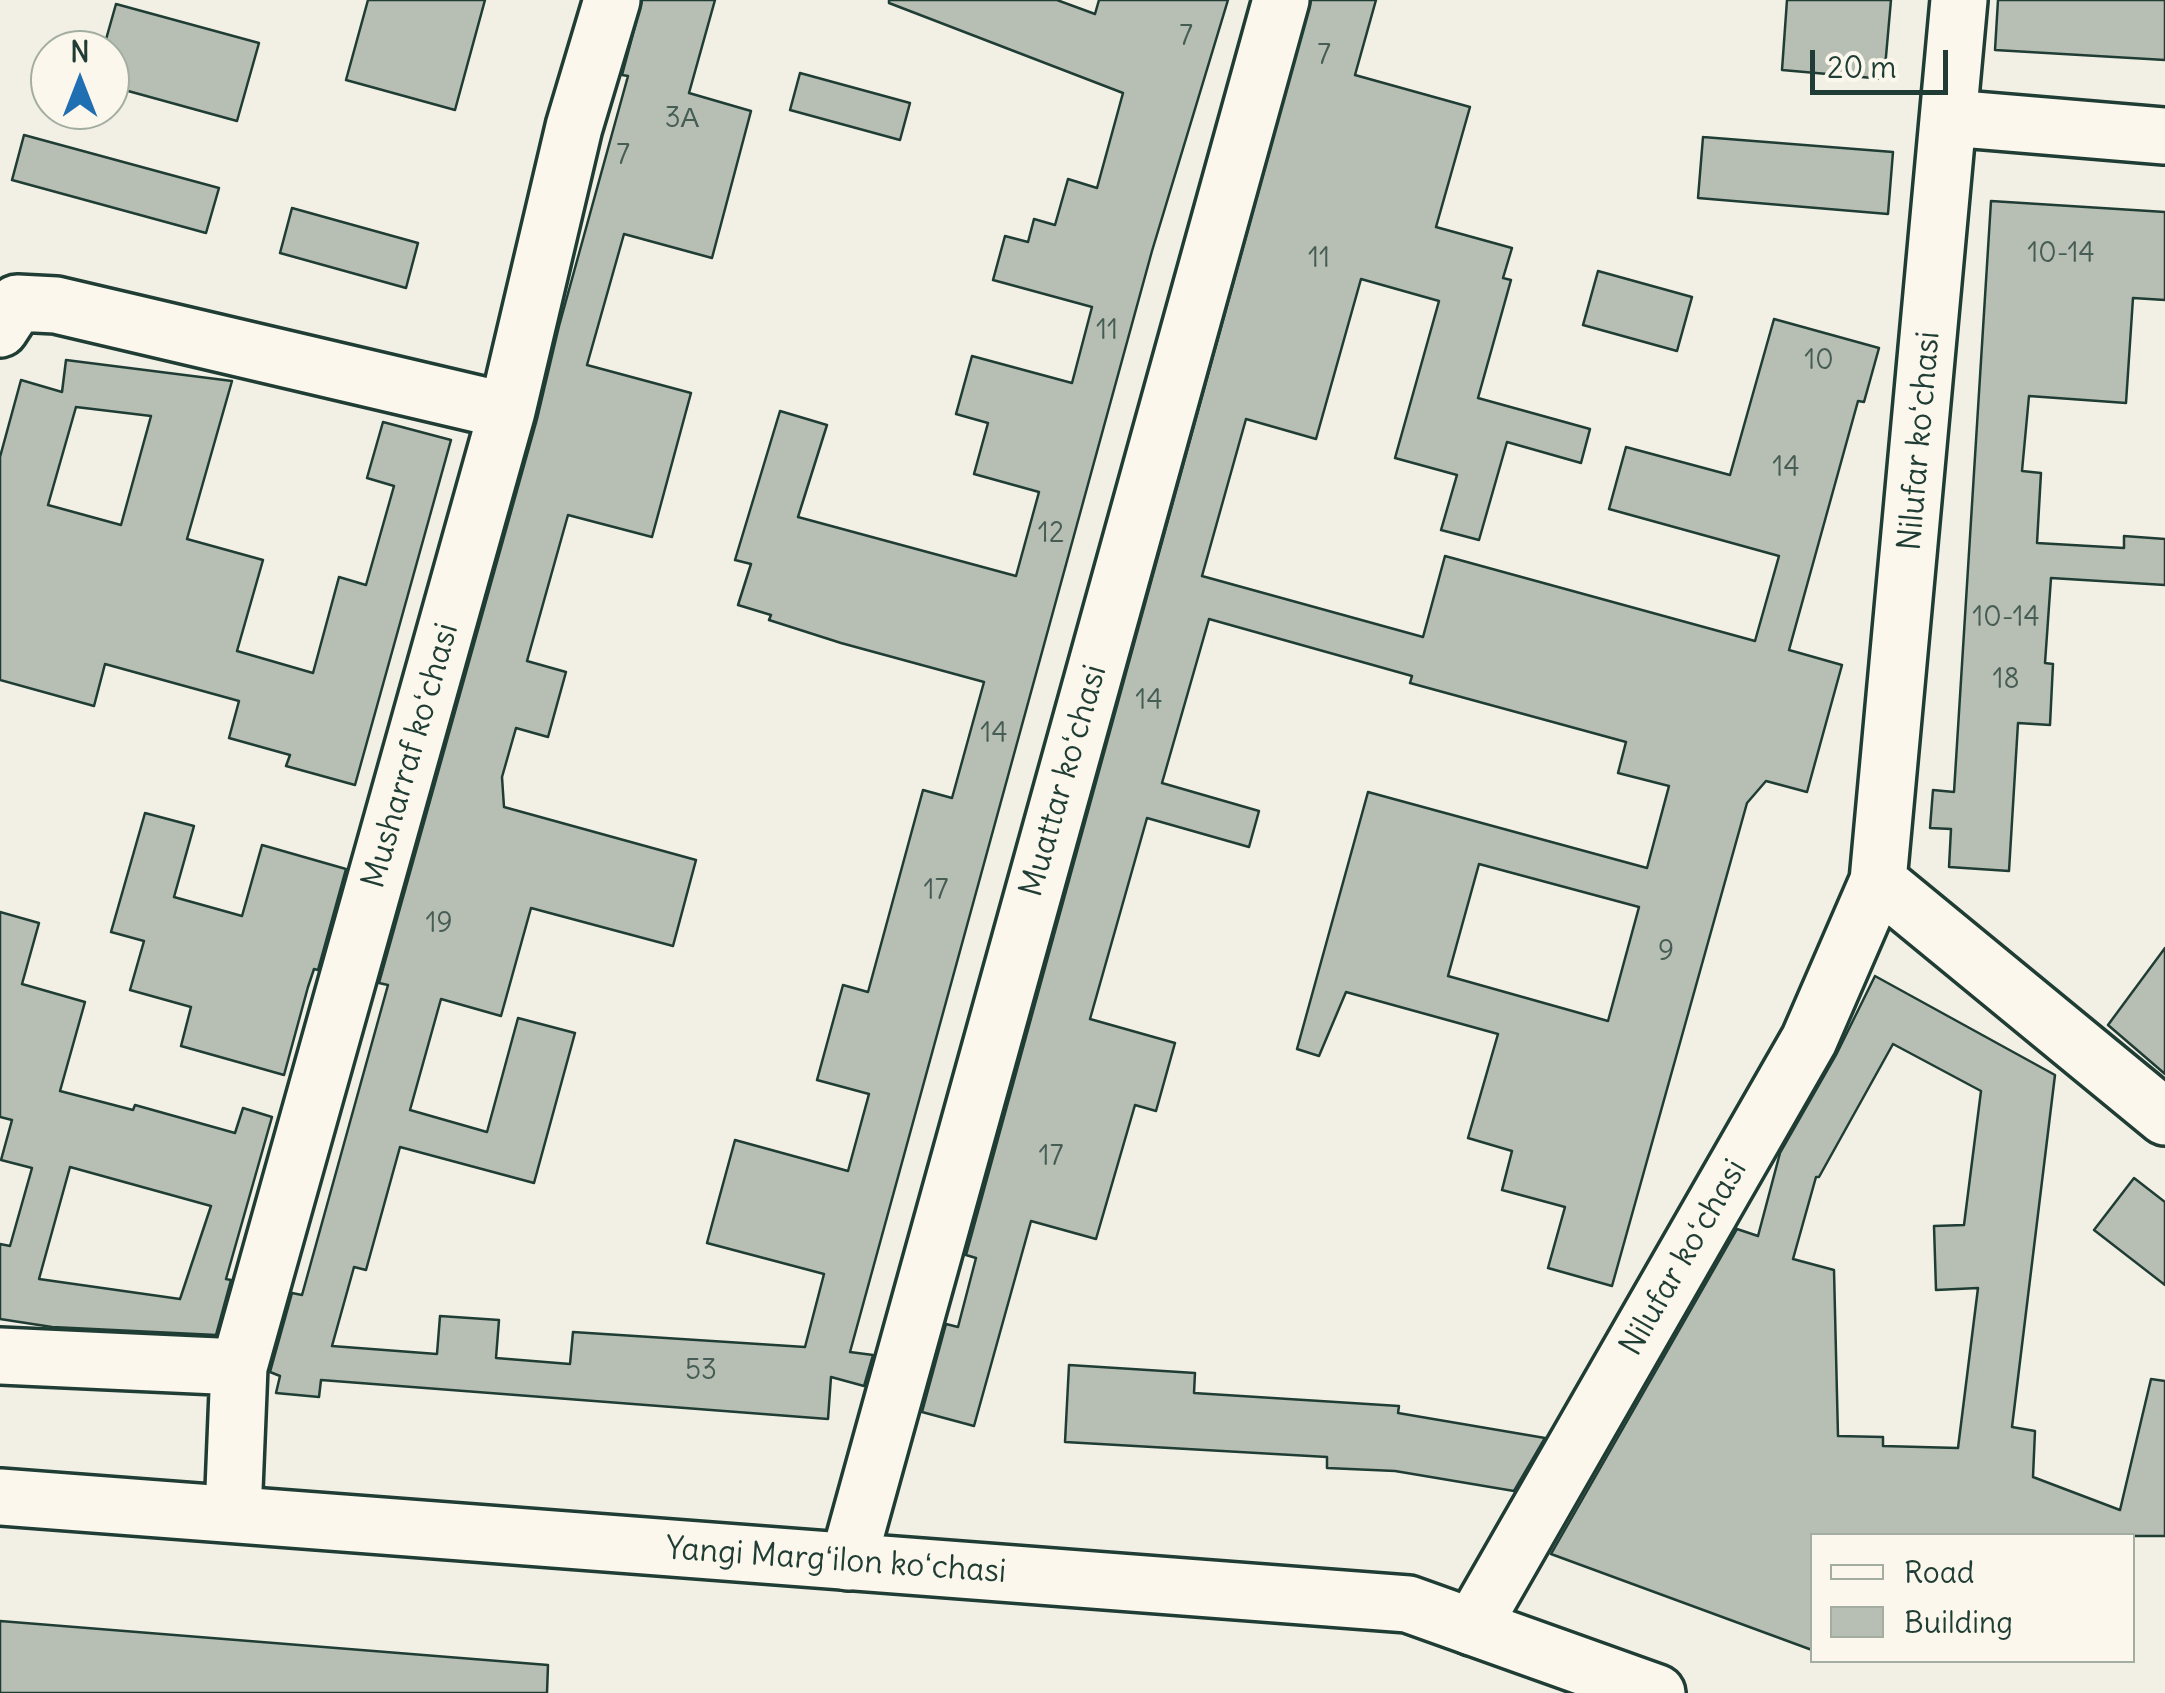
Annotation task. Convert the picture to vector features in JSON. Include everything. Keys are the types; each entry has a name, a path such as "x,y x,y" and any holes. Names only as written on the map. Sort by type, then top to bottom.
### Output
{"street":[{"name":"Musharraf koʻchasi","path":"232,1514 239,1367 508,412 574,128 612,0"},
{"name":"Muattar koʻchasi","path":"848,1562 1281,0"},
{"name":"Nilufar koʻchasi","path":"1472,1627 1808,1040 1878,881 1959,0"},
{"path":"1950,118 2165,136"},
{"path":"0,329 17,303 56,305 508,412"},
{"path":"1878,881 2165,1117"},
{"path":"0,1356 239,1367"},
{"name":"Yangi Margʻilon koʻchasi","path":"0,1497 1408,1604 1627,1688"}],"building":[{"path":"368,0 485,0 455,110 346,80"},
{"path":"642,0 715,0 689,93 751,111 712,258 624,234 587,365 691,393 652,537 568,515 527,661 566,672 548,737 516,728 502,777 504,807 696,860 673,946 531,908 501,1016 441,999 410,1110 487,1132 518,1018 575,1033 534,1183 400,1147 366,1270 354,1267 332,1346 437,1354 440,1316 499,1320 496,1358 570,1364 573,1332 805,1347 824,1274 707,1243 735,1140 848,1171 869,1094 817,1080 843,985 868,992 923,790 952,798 984,682 841,643 769,620 771,615 738,605 751,564 735,560 780,411 827,425 798,517 1016,576 1039,492 974,474 988,423 956,414 972,356 1072,383 1092,307 993,280 1005,236 1028,242 1034,219 1055,225 1068,179 1097,188 1123,93 889,0 1057,0 1095,14 1099,0 1228,0 1152,251 850,1352 873,1355 864,1386 831,1377 828,1419 321,1380 319,1397 276,1393 280,1376 270,1372 292,1293 302,1295 388,985 379,983 537,419 628,76 622,75"},
{"path":"1311,0 1376,0 1355,75 1470,107 1436,227 1512,248 1503,278 1511,280 1478,398 1590,429 1581,463 1507,442 1479,540 1441,530 1457,475 1395,458 1439,301 1361,279 1316,439 1246,419 1202,576 1423,637 1445,556 1755,641 1779,556 1609,509 1626,447 1730,475 1774,319 1879,348 1864,402 1858,401 1789,650 1842,665 1807,792 1766,781 1747,803 1612,1286 1548,1268 1565,1207 1502,1190 1512,1151 1468,1138 1498,1034 1346,992 1319,1056 1297,1049 1368,792 1647,868 1669,786 1618,773 1626,742 1410,683 1412,676 1209,619 1162,783 1259,811 1249,847 1147,818 1090,1019 1175,1043 1156,1111 1135,1105 1096,1239 1031,1221 974,1426 922,1412 946,1324 958,1327 976,1258 966,1255","holes":["1479,864 1639,907 1608,1021 1448,976"]},
{"path":"1787,0 1891,0 1884,79 1782,70"},
{"path":"1998,0 2165,0 2165,60 1995,50"},
{"path":"116,4 259,43 237,121 130,92 130,30 109,30"},
{"path":"800,73 910,103 900,140 790,110"},
{"path":"24,135 219,188 206,233 12,180"},
{"path":"1703,137 1893,152 1888,214 1698,198"},
{"path":"1991,201 2165,212 2165,300 2133,298 2126,403 2029,396 2022,471 2041,473 2037,543 2124,548 2124,536 2165,539 2165,585 2051,578 2045,663 2053,664 2050,725 2018,723 2009,871 1949,867 1951,829 1930,828 1933,790 1954,792"},
{"path":"292,208 418,243 406,288 280,253"},
{"path":"1598,271 1692,297 1677,351 1583,325"},
{"path":"66,360 232,381 187,539 263,560 237,651 313,673 339,577 366,585 394,486 367,478 383,422 451,440 355,785 286,766 290,755 229,738 239,701 105,664 94,706 0,680 0,457 21,380 62,392","holes":["76,407 151,416 121,525 48,505"]},
{"path":"145,813 194,826 174,897 242,916 262,845 346,869 284,1075 181,1046 191,1007 130,990 144,941 111,932"},
{"path":"0,912 39,923 22,984 85,1002 60,1091 133,1110 135,1105 235,1133 243,1108 272,1117 226,1279 231,1280 216,1335 52,1327 0,1319 0,1244 10,1246 32,1168 1,1160 12,1120 0,1117","holes":["70,1167 211,1206 180,1299 39,1279"]},
{"path":"2165,948 2165,1074 2108,1025"},
{"path":"1875,976 2055,1075 2012,1427 2035,1431 2033,1477 2120,1510 2151,1379 2165,1381 2165,1536 1810,1533 1810,1649 1551,1554 1737,1229 1758,1236 1780,1153","holes":["1893,1044 1981,1091 1964,1225 1934,1226 1936,1290 1978,1288 1958,1448 1883,1446 1883,1437 1838,1436 1834,1270 1793,1259 1816,1177"]},
{"path":"2134,1178 2165,1202 2165,1285 2094,1230"},
{"path":"1069,1365 1195,1373 1194,1393 1399,1406 1398,1413 1545,1438 1514,1491 1395,1471 1327,1468 1327,1457 1065,1442"},
{"path":"0,1621 548,1665 547,1693 0,1693"}]}
